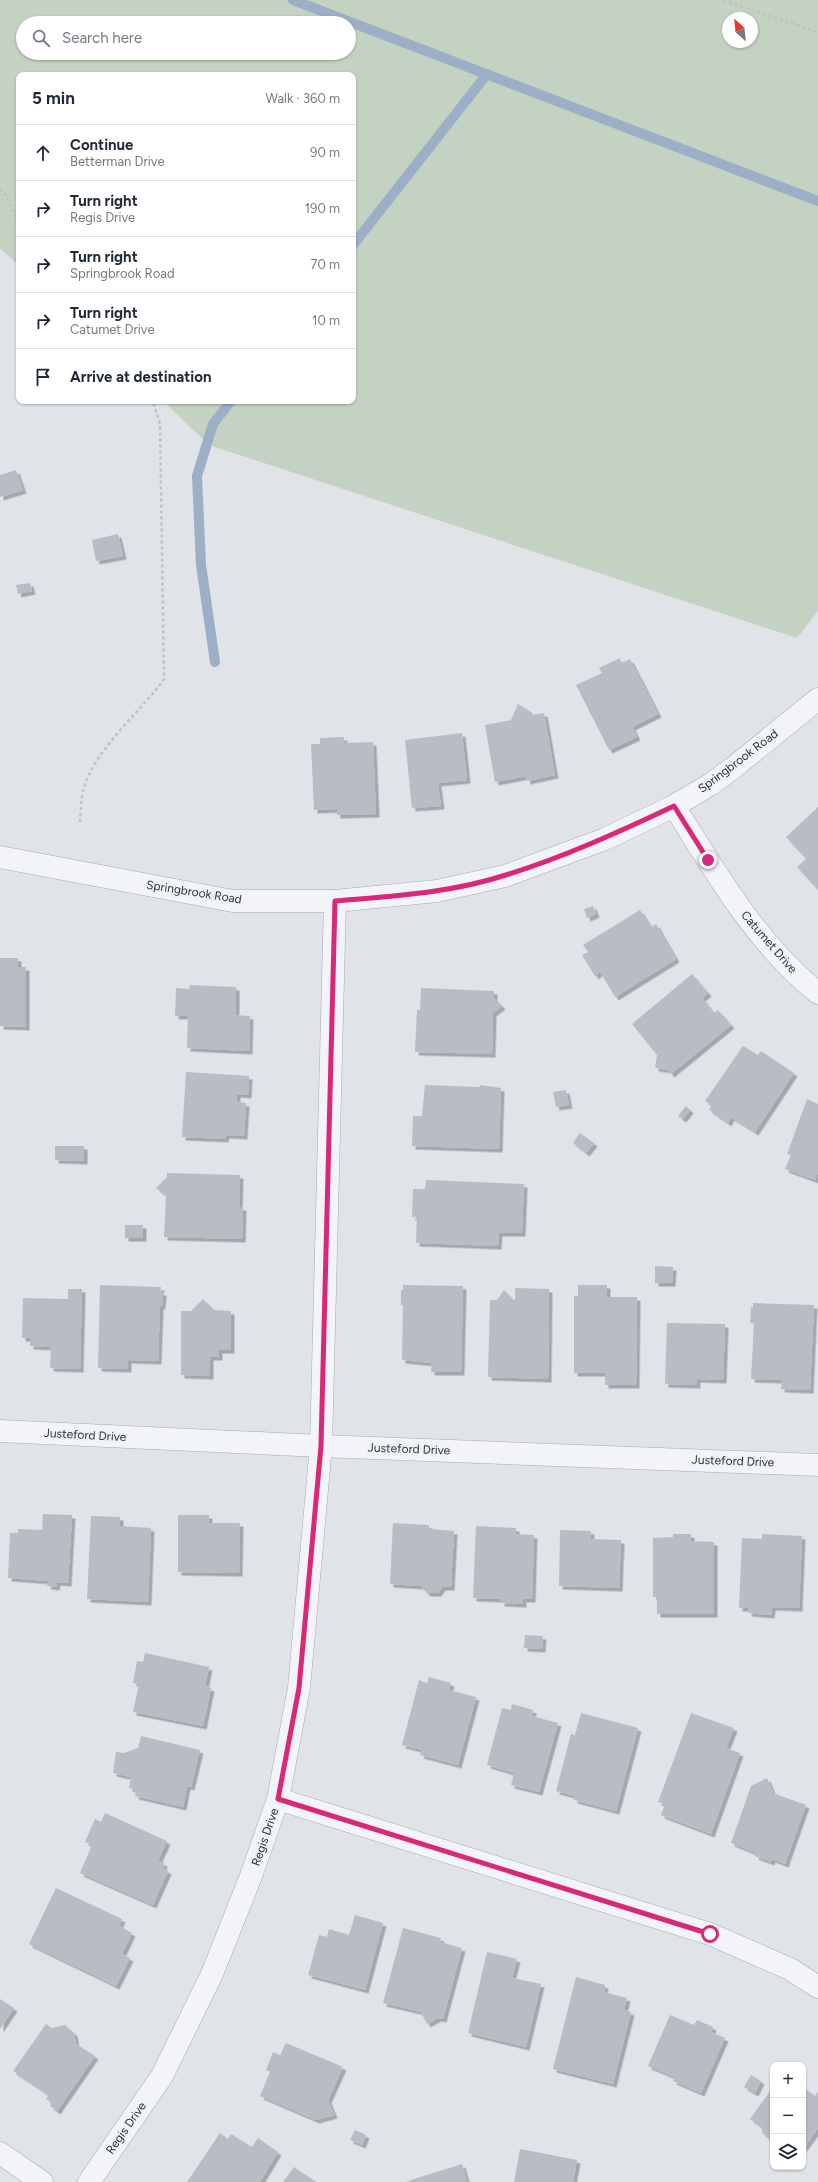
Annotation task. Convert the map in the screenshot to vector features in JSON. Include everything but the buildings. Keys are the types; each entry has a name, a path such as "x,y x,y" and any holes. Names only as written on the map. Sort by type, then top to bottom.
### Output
{"street":[{"name":"Springbrook Road","path":"0,857 233,900 335,901 437,891 505,876 605,839 674,806 711,784 733,768 818,699"},
{"name":"Catumet Drive","path":"674,806 751,925 788,966 818,993"},
{"name":"Regis Drive","path":"89,2182 162,2076 212,1974 252,1876 278,1799 299,1688 321,1446 335,901"},
{"name":"Justeford Drive","path":"0,1431 321,1446 818,1465"},
{"path":"278,1799 710,1934 790,1969 818,1987"},
{"path":"0,2153 42,2182"}],"path":[{"path":"723,0 818,32"},
{"path":"0,189 6,196 16,216"},
{"path":"80,822 83,791 93,768 126,722 152,696 164,679 160,424 154,404"}],"green space":[{"path":"0,0 818,0 818,611 797,638 209,445 166,404 356,404 356,72 16,72 16,263 0,248"}],"waterway":[{"path":"293,0 335,16"},
{"path":"356,24 818,201"},
{"path":"356,241 487,74"},
{"path":"215,662 201,565 197,476 213,424 229,404"}],"route":[{"path":"708,860 674,806 605,839 505,876 437,891 335,901 332,963 321,1446 311,1541 299,1688 278,1799 710,1934"}]}
